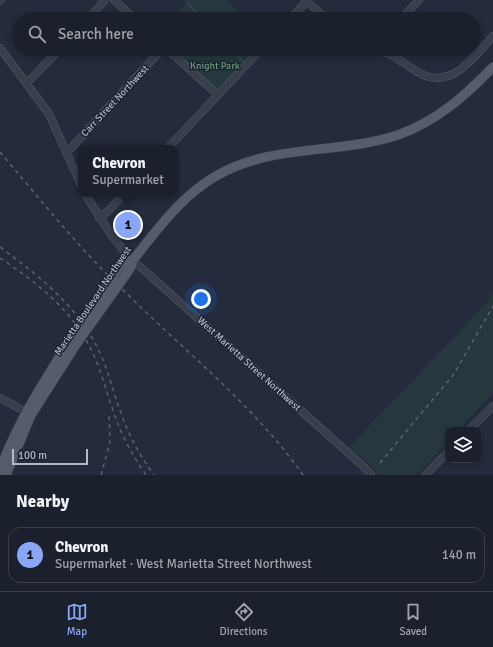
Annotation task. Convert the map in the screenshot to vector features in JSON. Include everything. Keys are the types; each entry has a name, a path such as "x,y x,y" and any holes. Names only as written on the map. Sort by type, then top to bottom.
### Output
{"main road":[{"name":"Marietta Boulevard Northwest","path":"28,414 72,344 124,270 131,267 133,260 173,211 200,187 216,176 242,164 270,155 367,142 396,135 415,128 449,109 464,97 493,67"},
{"path":"0,470 13,437 28,414"},
{"path":"6,475 28,414"}],"street":[{"path":"94,12 105,0"},
{"path":"114,0 127,12"},
{"path":"408,12 419,0"},
{"path":"296,12 306,1 319,12"},
{"path":"481,49 493,36"},
{"path":"0,48 49,114 78,178"},
{"path":"27,84 53,56"},
{"name":"Carr Street Northwest","path":"66,151 72,148 156,56"},
{"path":"175,56 218,95"},
{"path":"171,145 254,56"},
{"path":"393,56 423,75 435,78 455,74 474,56"},
{"name":"West Marietta Street Northwest","path":"88,197 99,218 133,260 364,467 371,475"},
{"path":"99,218 121,197"},
{"path":"0,398 28,414"},
{"path":"472,427 493,406"},
{"path":"425,475 445,455"}],"green space":[{"path":"190,0 226,0 239,12 179,12"},
{"name":"Knight Park","path":"179,56 250,56 217,91"},
{"path":"493,292 493,393 462,427 445,427 445,445 417,475 377,475 370,465 349,447 486,304"}],"waterway":[{"path":"186,1 196,12"},
{"path":"238,56 245,63"}],"railway":[{"path":"0,152 89,256 144,311 240,401 262,424 303,475"},
{"path":"0,247 43,281 81,321 91,336 103,360 131,438 154,475"},
{"path":"0,258 42,289 67,313 78,327 95,358 115,416 124,437 134,457 146,475"},
{"path":"380,463 454,374 493,306"},
{"path":"101,475 110,442 109,413"}],"place":[{"name":"Chevron","path":"128,225"}]}
